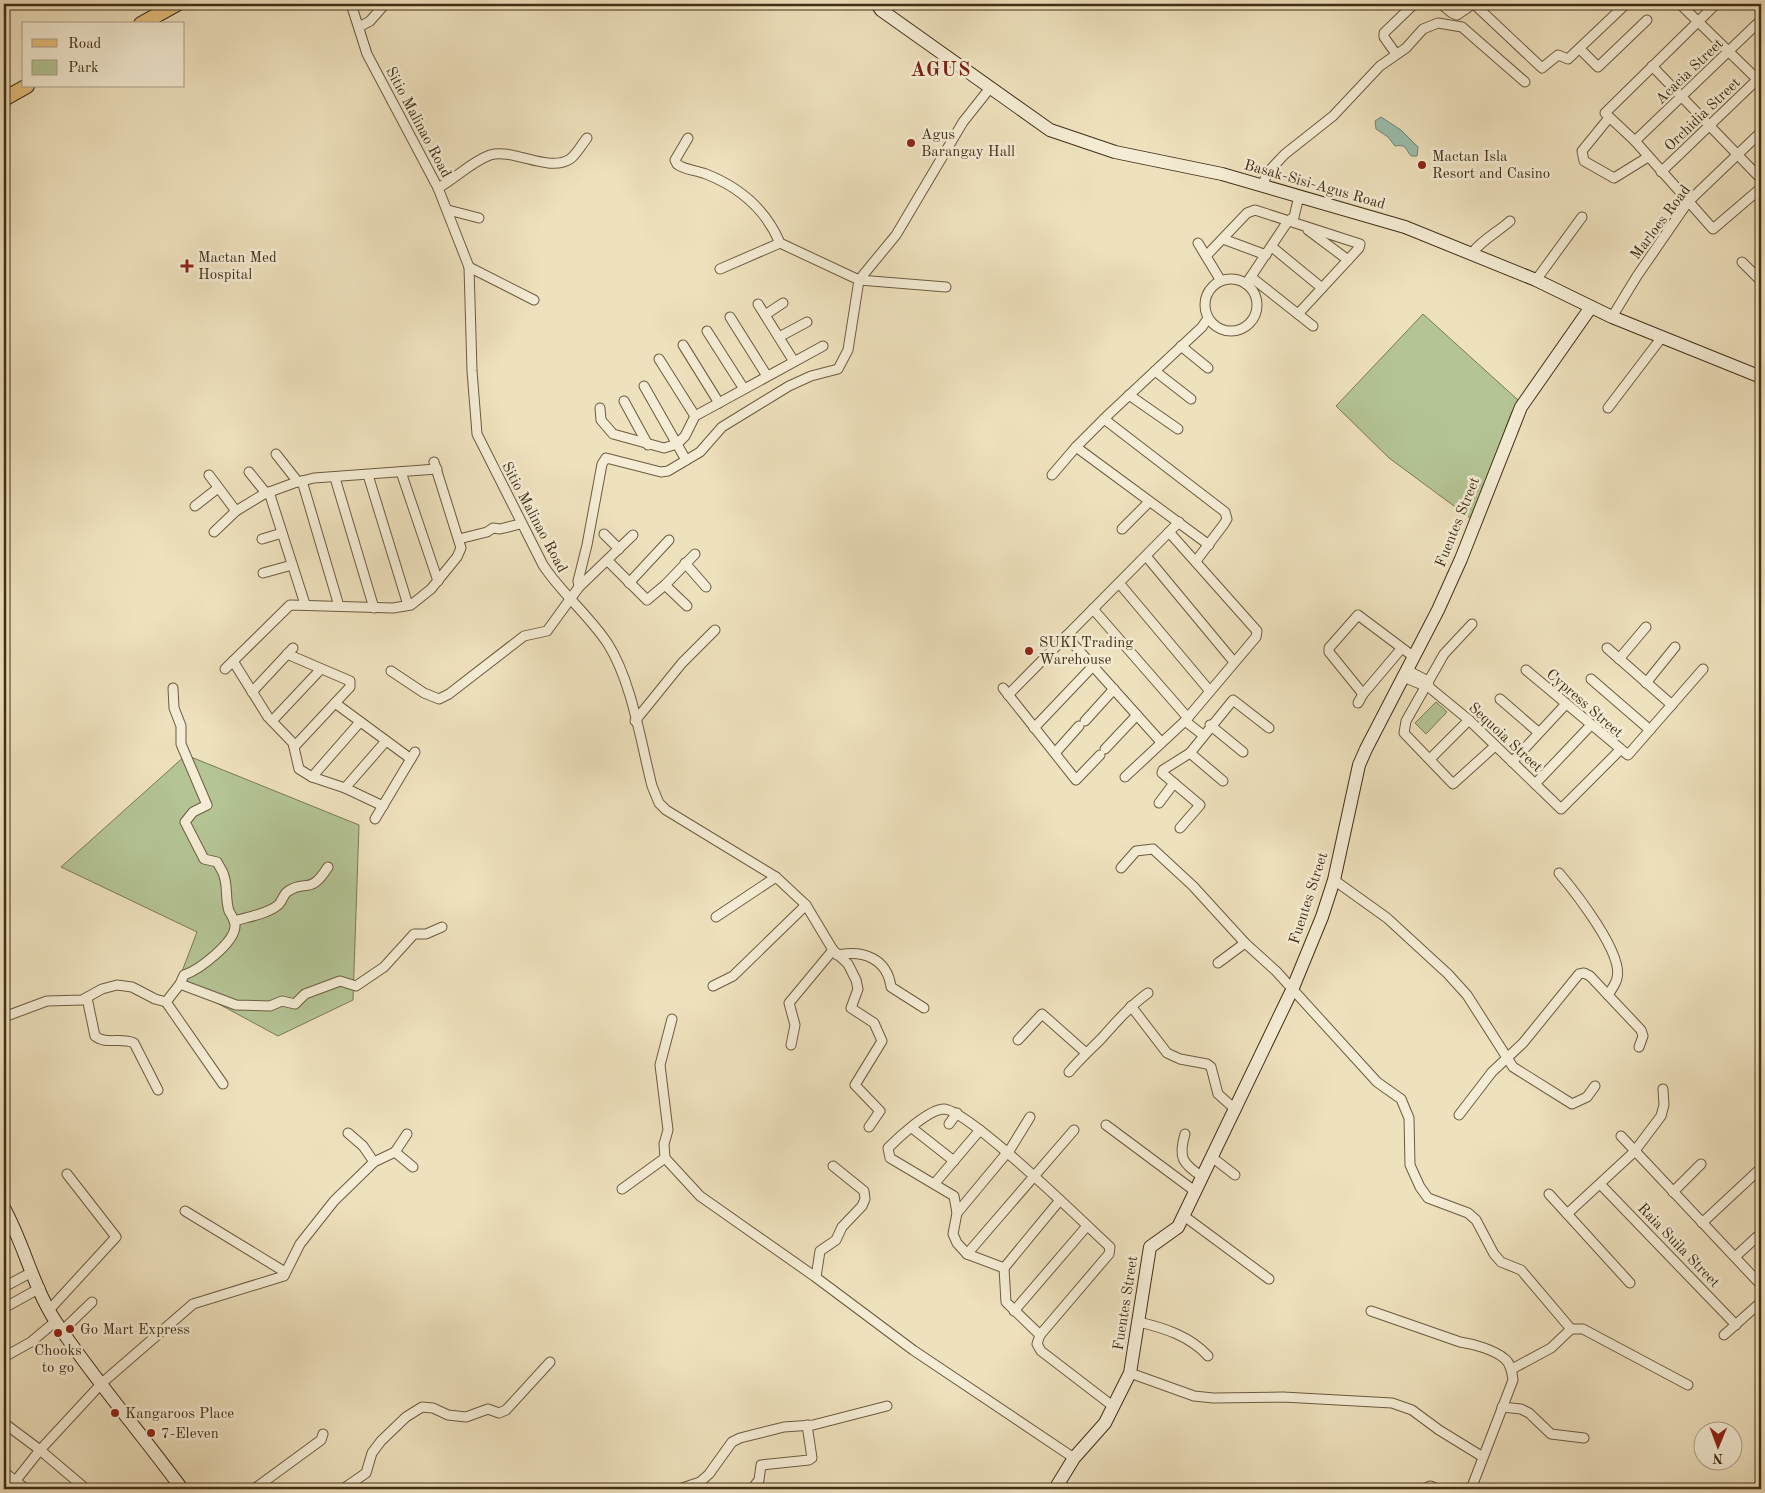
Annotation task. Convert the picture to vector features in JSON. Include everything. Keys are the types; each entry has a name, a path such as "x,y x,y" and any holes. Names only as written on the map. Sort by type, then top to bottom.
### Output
{"main road":[{"path":"145,22 177,4"},
{"path":"4,99 23,88"}],"street":[{"name":"Sitio Malinao Road","path":"351,4 368,54 448,210 468,267 472,371 477,434 520,524 555,584 571,599 602,636 617,659 624,677 652,786 659,803 666,810 776,877 806,905 835,953 848,964 858,989 851,1008 874,1023 882,1041 855,1084 880,1111 869,1127"},
{"path":"359,27 370,21 385,4"},
{"name":"Basak-Sisi-Agus Road","path":"877,4 881,10 1050,130 1115,152 1222,174 1405,227 1536,280 1612,317 1761,377"},
{"path":"1396,54 1384,37 1384,33 1414,4"},
{"path":"1440,4 1452,14 1458,15 1474,4 1542,68 1556,56 1566,60 1580,49 1626,4"},
{"path":"1680,4 1760,79"},
{"path":"1716,4 1605,113 1608,119 1635,141 1713,230 1761,188"},
{"path":"1580,49 1598,67 1647,20"},
{"name":"Acacia Street","path":"1635,141 1761,20"},
{"path":"1262,186 1268,172 1285,154 1333,116 1380,66 1396,54 1423,28 1433,23 1454,24 1462,27 1525,82"},
{"path":"1652,66 1761,178"},
{"name":"Orchidia Street","path":"1661,172 1760,79"},
{"path":"579,588 578,580 587,545 602,464 606,458 661,472 700,452 722,427 789,386 811,376 838,369 848,350 859,280 896,235 963,122 990,88"},
{"path":"1608,119 1582,151 1584,161 1614,178 1648,157"},
{"name":"Marloes Road","path":"1612,317 1637,276 1688,202 1761,132"},
{"path":"438,188 476,162 492,154 508,153 522,158 558,162 570,159 587,138"},
{"path":"688,138 676,160 676,164 706,174 754,203 773,226 780,243 859,280 946,287"},
{"path":"1249,281 1288,221 1294,217 1296,195"},
{"path":"448,210 479,218"},
{"path":"1206,256 1251,210 1357,241 1360,244 1359,248 1298,314"},
{"path":"1536,280 1582,217"},
{"path":"1472,253 1479,243 1498,232 1510,221"},
{"path":"1302,226 1348,260"},
{"path":"1223,239 1266,255"},
{"path":"720,269 780,243"},
{"path":"1198,243 1221,281"},
{"path":"1272,247 1322,288"},
{"path":"1742,262 1761,281"},
{"path":"468,267 534,300"},
{"path":"1249,281 1256,300 1256,312 1250,322 1240,329 1228,331 1216,327 1208,318 1205,305 1206,297 1213,286 1221,281 1234,280 1249,281 1313,326"},
{"path":"765,315 783,303"},
{"path":"758,304 793,360"},
{"name":"Fuentes Street","path":"1055,1489 1074,1458 1106,1423 1130,1373 1150,1247 1178,1227 1213,1158 1292,990 1322,917 1334,880 1359,765 1414,657 1460,559 1521,407 1591,307"},
{"path":"730,317 767,376"},
{"path":"1052,475 1076,447 1208,318"},
{"path":"779,338 807,322"},
{"path":"707,331 744,389"},
{"path":"1608,408 1662,337"},
{"path":"683,345 719,403"},
{"path":"600,408 601,420 608,431 648,445 664,448 677,444 685,436 695,416 793,360 823,346"},
{"path":"1181,346 1208,368"},
{"path":"659,359 695,416"},
{"path":"1155,371 1190,399"},
{"path":"644,386 686,460"},
{"path":"1129,395 1178,429"},
{"path":"624,401 648,445"},
{"path":"1104,419 1225,512 1227,519 1196,561"},
{"path":"1076,447 1209,545"},
{"path":"276,454 300,481 340,606"},
{"path":"214,532 236,511 268,492 300,481 401,472 436,466 461,548 457,557 431,589 408,605 393,608 290,605 225,669"},
{"path":"249,472 268,492 304,604"},
{"path":"401,472 438,581"},
{"path":"209,475 236,511"},
{"path":"368,475 408,605"},
{"path":"334,478 374,608"},
{"path":"194,506 218,488"},
{"path":"1122,529 1149,502"},
{"path":"1138,716 1076,780 1006,692 1066,636 1179,522"},
{"path":"460,540 487,532 493,528 500,529 520,524"},
{"path":"1125,777 1186,720 1209,690 1254,642 1257,631 1169,532"},
{"path":"262,540 282,533"},
{"path":"604,534 619,549"},
{"path":"391,671 424,693 439,699 449,694 524,636 547,631 579,588 633,535"},
{"path":"629,582 669,540"},
{"path":"608,561 648,600 695,554"},
{"path":"1146,556 1234,662"},
{"path":"685,563 706,587"},
{"path":"263,573 292,564"},
{"path":"1119,583 1209,690"},
{"path":"665,585 687,606"},
{"path":"1093,609 1186,720 1203,735"},
{"path":"1363,694 1329,652 1329,648 1358,615 1363,616 1401,649 1414,657"},
{"path":"1472,624 1444,654 1406,721 1404,732 1453,784 1495,746"},
{"path":"1620,660 1646,627"},
{"path":"635,721 682,663 715,630"},
{"path":"1066,636 1162,742"},
{"path":"1607,648 1672,705"},
{"path":"1646,683 1675,648"},
{"path":"1358,703 1363,694 1401,649"},
{"path":"252,692 290,652 321,669 350,681 350,687 294,747"},
{"path":"233,661 272,721 293,743 299,769 312,777 345,788 383,806"},
{"path":"1034,728 1093,666"},
{"path":"272,721 321,669"},
{"path":"1624,753 1650,730 1703,669"},
{"name":"Cypress Street","path":"1526,670 1624,753"},
{"name":"Sequoia Street","path":"1405,674 1427,685 1469,720 1561,809 1624,753"},
{"path":"1591,679 1650,730"},
{"path":"166,1002 180,984 184,975 195,971 206,963 233,935 234,921 229,909 225,876 217,862 204,859 185,822 193,812 207,805 180,744 181,726 174,708 173,688"},
{"path":"1055,753 1114,689"},
{"path":"1180,828 1200,805 1162,773 1163,770 1190,753 1210,725 1233,700 1269,728"},
{"path":"1500,700 1538,732"},
{"path":"335,703 386,741 413,756 375,819"},
{"path":"1512,762 1566,704"},
{"path":"1430,759 1469,720"},
{"path":"312,777 360,722"},
{"path":"1210,725 1244,752"},
{"path":"1535,784 1591,725"},
{"path":"345,788 386,741"},
{"path":"1190,753 1223,781"},
{"path":"1159,803 1174,783"},
{"path":"1121,868 1136,851 1153,849 1193,886 1245,943 1276,971 1377,1082 1400,1099 1408,1118 1410,1165 1420,1187 1428,1198 1468,1213 1476,1220 1494,1254 1501,1262 1521,1270 1571,1329"},
{"path":"234,921 279,905 286,892 298,887 310,886 319,881 328,867"},
{"path":"1559,873 1581,898 1595,924 1612,946 1618,971 1617,978 1608,995"},
{"path":"716,917 776,877"},
{"path":"1334,880 1388,918 1448,974 1467,995 1517,1071 1569,1103 1579,1102 1587,1097 1595,1086"},
{"path":"713,986 733,976 806,905"},
{"path":"180,984 236,1005 270,1006 282,1000 295,1004 305,994 340,981 356,986 384,967 414,934 426,934 442,928"},
{"path":"1218,963 1245,943"},
{"path":"791,1045 794,1025 789,1003 835,953 855,952 871,958 887,973 891,987 924,1008"},
{"path":"1459,1115 1492,1072 1523,1044 1579,974 1584,973 1590,976 1642,1030 1643,1036 1639,1047"},
{"path":"4,1017 41,1002 74,1002 87,998 102,989 117,985 132,987 155,999 166,1002 223,1084"},
{"path":"1069,1072 1085,1052 1131,1006 1148,993"},
{"path":"87,998 95,1036 103,1040 128,1040 134,1043 158,1090"},
{"path":"1131,1006 1167,1053 1180,1059 1207,1064 1211,1068 1218,1094 1236,1110"},
{"path":"1018,1040 1042,1014 1085,1052"},
{"path":"672,1019 660,1066 668,1130 664,1144 664,1158 700,1196 816,1277 913,1350 1074,1458"},
{"path":"1567,1214 1601,1185 1634,1152 1661,1116 1664,1105 1663,1089"},
{"path":"1004,1268 967,1254 953,1234 957,1213 954,1196 890,1158 888,1148 927,1115 943,1109 957,1113 1008,1153 1110,1247 1109,1254 1040,1335 1038,1344 1041,1351 1114,1407"},
{"path":"949,1124 957,1113"},
{"path":"957,1213 1008,1153 1030,1117"},
{"path":"1106,1125 1196,1192"},
{"path":"912,1128 954,1161"},
{"path":"935,1184 980,1130"},
{"path":"967,1254 1074,1130"},
{"path":"348,1133 363,1146 374,1162"},
{"path":"8,1489 40,1450 102,1383 193,1304 275,1281 284,1276 300,1244 334,1200 374,1162 395,1152 407,1134"},
{"path":"1185,1134 1181,1149 1183,1161 1203,1177"},
{"path":"1621,1136 1761,1285"},
{"path":"395,1152 413,1167"},
{"path":"622,1189 664,1158"},
{"path":"1213,1158 1235,1175"},
{"path":"1673,1192 1702,1164"},
{"path":"816,1277 820,1251 836,1240 842,1227 862,1206 865,1199 864,1191 834,1166"},
{"path":"1702,1223 1761,1168"},
{"path":"50,1309 116,1237 67,1174"},
{"name":"Raia Suila Street","path":"1601,1185 1736,1325"},
{"path":"1549,1194 1630,1283"},
{"path":"1040,1335 1006,1302 1004,1268 1060,1200"},
{"path":"4,1208 15,1227 32,1272 59,1326 182,1489"},
{"path":"184,1211 286,1272"},
{"path":"1184,1216 1269,1279"},
{"path":"1014,1311 1087,1226"},
{"path":"1735,1257 1761,1232"},
{"path":"5,1283 32,1272"},
{"path":"4,1308 40,1288"},
{"path":"4,1357 59,1326 92,1302"},
{"path":"1724,1335 1761,1302"},
{"path":"1371,1311 1460,1342 1472,1344 1506,1359 1512,1369 1513,1380 1471,1489"},
{"path":"1139,1322 1170,1331 1202,1350 1208,1356"},
{"path":"1512,1369 1551,1348 1571,1329 1583,1329 1688,1385"},
{"path":"343,1489 366,1473 372,1453 381,1441 406,1417 422,1407 433,1408 448,1415 466,1417 488,1409 499,1413 506,1410 550,1362"},
{"path":"1130,1373 1194,1396 1213,1398 1283,1396 1397,1405 1412,1410 1439,1430 1483,1456"},
{"path":"680,1489 696,1486 709,1474 732,1442 740,1438 784,1427 807,1425 887,1406"},
{"path":"1502,1407 1521,1409 1551,1434 1584,1438"},
{"path":"4,1423 40,1450 86,1489"},
{"path":"752,1489 758,1480 762,1465 809,1460 812,1458 807,1425"},
{"path":"254,1489 321,1440 323,1434"},
{"path":"4,1472 26,1489"},
{"path":"1424,1489 1430,1486 1438,1489"}],"green space":[{"path":"1423,314 1518,400 1510,416 1473,520 1389,458 1336,406"},
{"path":"1436,702 1447,712 1426,734 1415,723"},
{"path":"186,755 359,825 353,1000 278,1036 178,982 197,932 61,867"}],"shaded area":[{"path":"1381,117 1401,130 1418,147 1417,156 1411,156 1404,146 1395,146 1388,137 1376,129 1375,121"}],"place":[{"name":"Agus Barangay Hall","path":"911,143"},
{"name":"Mactan Isla Resort and Casino","path":"1422,165"},
{"name":"Mactan Med Hospital","path":"187,266"},
{"name":"SUKI Trading Warehouse","path":"1029,651"},
{"name":"Go Mart Express","path":"70,1329"},
{"name":"Chooks to go","path":"58,1333"},
{"name":"Kangaroos Place","path":"115,1413"},
{"name":"7-Eleven","path":"151,1433"}],"district":[{"name":"AGUS","path":"941,69"}]}
